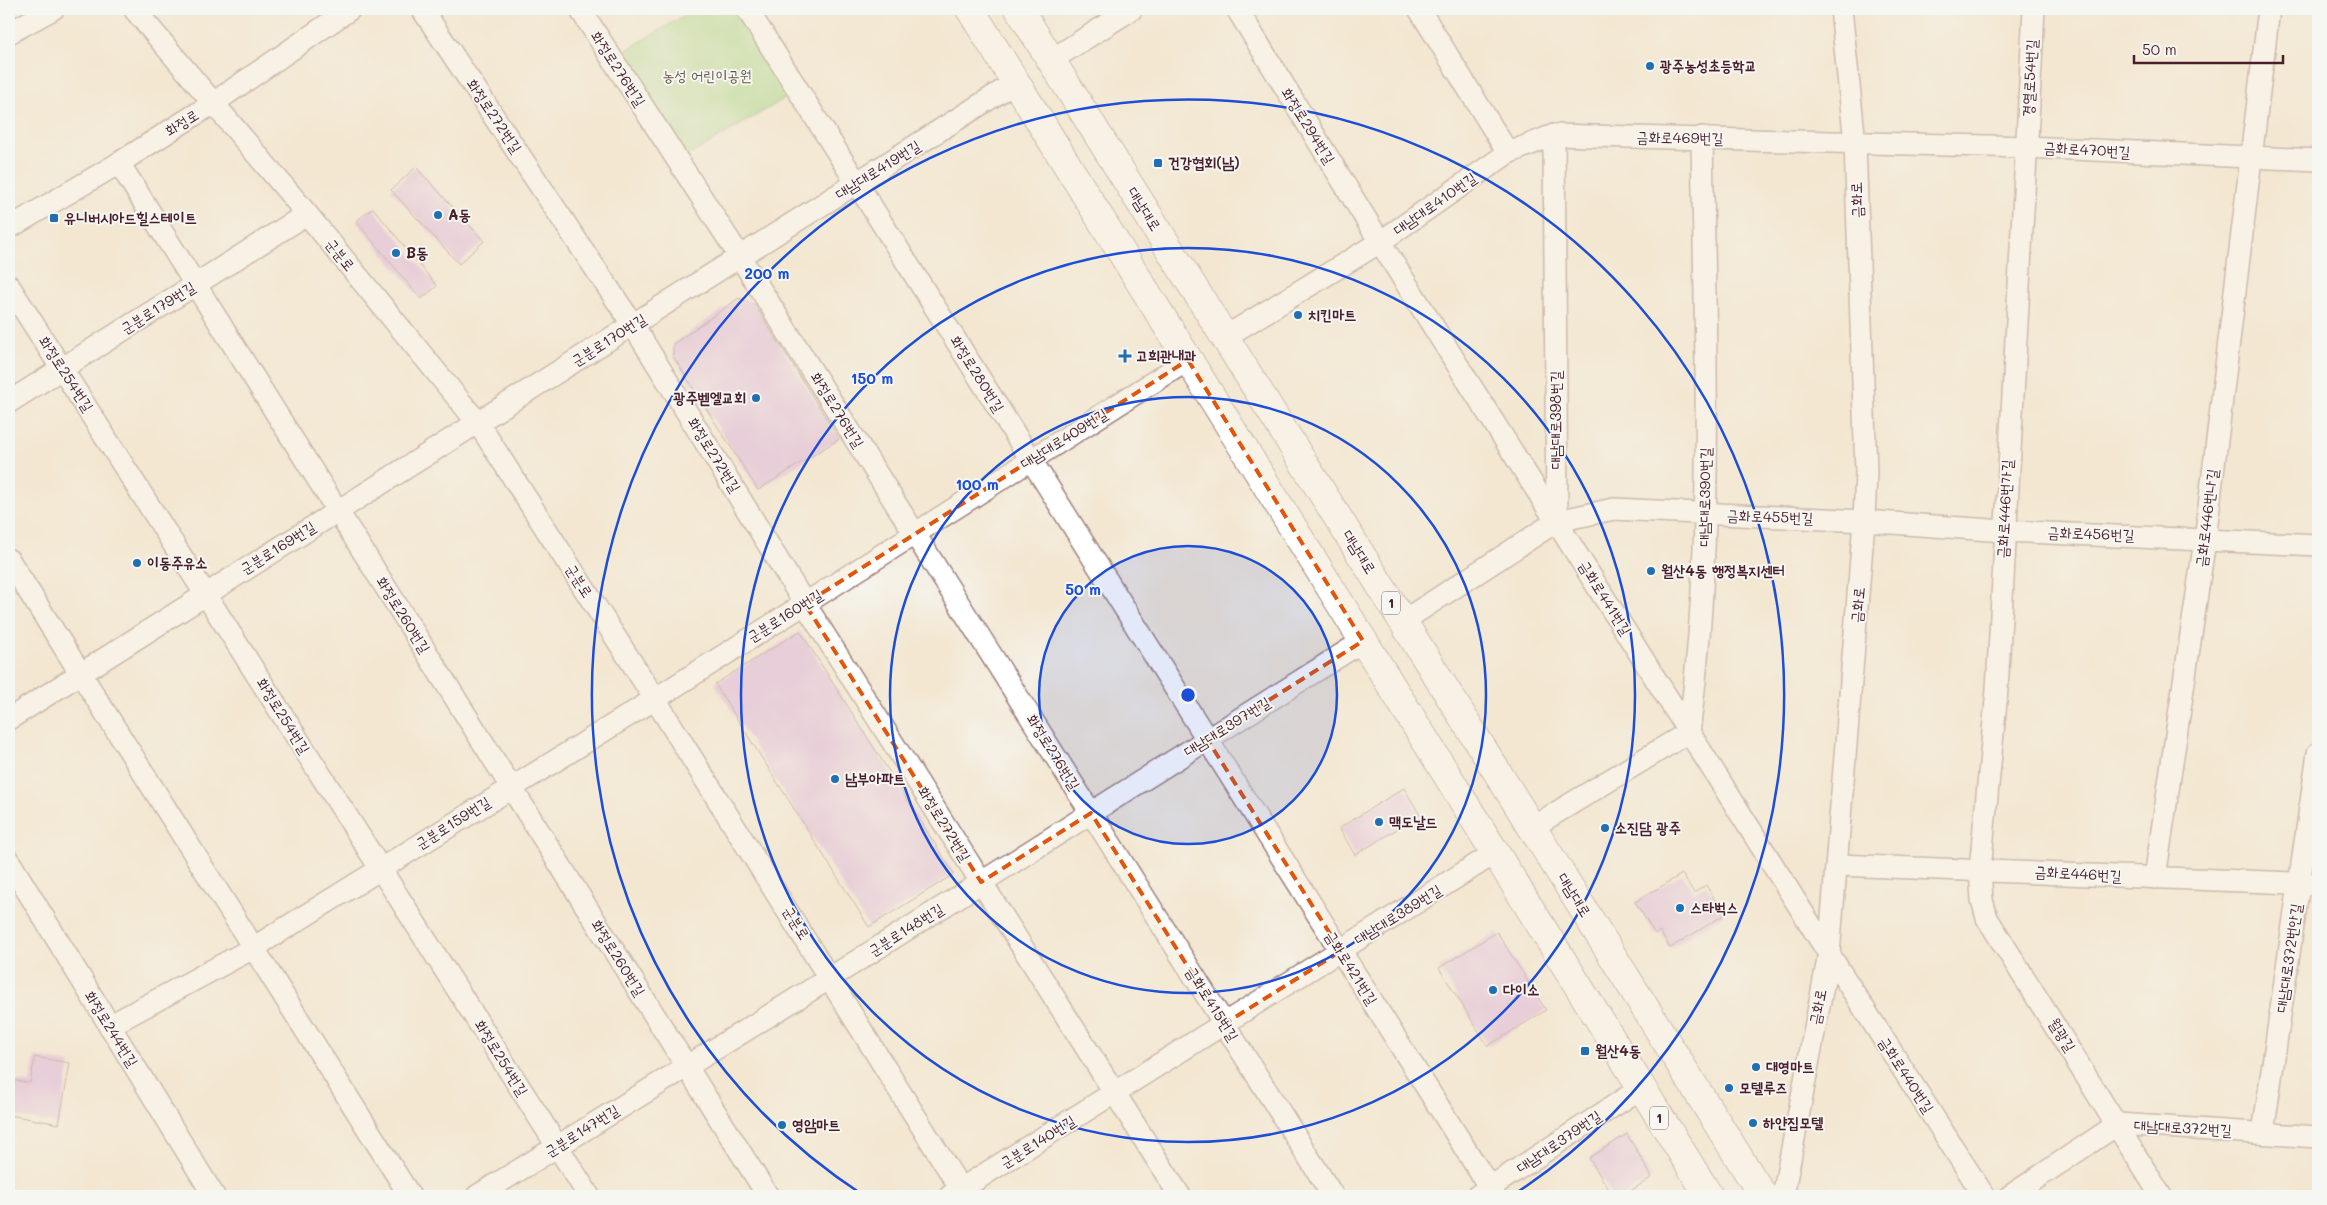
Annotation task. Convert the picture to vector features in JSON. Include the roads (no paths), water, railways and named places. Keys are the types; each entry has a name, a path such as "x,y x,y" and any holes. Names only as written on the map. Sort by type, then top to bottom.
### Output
{"main road":[{"name":"1","path":"970,9 1709,1196"},
{"name":"대남대로","path":"1019,9 1763,1196"}],"street":[{"path":"9,33 53,9"},
{"name":"군분로","path":"134,9 212,104 307,214 478,423 655,699 830,978 959,1194"},
{"name":"화정로","path":"9,228 119,163 212,104 350,9"},
{"name":"화정로272번길","path":"422,9 634,324 805,604 981,882"},
{"name":"화정로276번길","path":"580,9 740,257 1091,813"},
{"name":"화정로280번길","path":"747,9 1207,739"},
{"path":"1051,60 1132,9"},
{"name":"화정로294번길","path":"1237,9 1380,242"},
{"name":"금화로","path":"1783,1196 1829,954 1864,521 1866,472 1856,143 1840,9"},
{"name":"경열로54번길","path":"2026,147 2034,9"},
{"name":"금화로446번나길","path":"2156,878 2205,540 2269,9"},
{"path":"1421,13 1508,153"},
{"name":"대남대로419번길","path":"740,257 1016,82"},
{"name":"금화로469번길","path":"1508,153 1554,136 1856,143"},
{"name":"대남대로398번길","path":"1554,136 1557,521"},
{"name":"대남대로390번길","path":"1689,732 1697,672 1707,514 1702,138"},
{"name":"금화로470번길","path":"1856,143 2026,147 2318,160"},
{"name":"금화로446번가길","path":"1980,870 1997,690 2026,147"},
{"name":"대남대로410번길","path":"1225,338 1380,242 1508,153"},
{"name":"화정로260번길","path":"119,163 686,1067"},
{"name":"군분로179번길","path":"9,402 307,214"},
{"name":"금화로441번길","path":"1380,242 1829,954"},
{"name":"군분로170번길","path":"478,423 740,257"},
{"name":"화정로254번길","path":"9,286 63,368 588,1196"},
{"name":"대남대로409번길","path":"915,534 1188,360"},
{"name":"군분로169번길","path":"9,719 79,672 478,423"},
{"name":"금화로455번길","path":"1557,521 1614,509 1864,521"},
{"path":"1403,621 1557,521"},
{"name":"금화로456번길","path":"1864,521 2004,531 2318,545"},
{"name":"군분로160번길","path":"655,699 915,534"},
{"path":"9,560 410,1196"},
{"name":"대남대로397번길","path":"1091,813 1363,641"},
{"name":"군분로159번길","path":"109,1026 253,948 655,699"},
{"path":"1531,828 1689,732"},
{"name":"금화로421번길","path":"1207,739 1341,951 1488,1193"},
{"name":"대남대로372번안길","path":"2264,1133 2309,883 2318,753"},
{"name":"군분로148번길","path":"830,978 1091,813"},
{"name":"금화로415번길","path":"1091,813 1333,1196"},
{"name":"대남대로389번길","path":"1224,1024 1495,853"},
{"name":"화정로244번길","path":"9,861 214,1196"},
{"name":"금화로446번길","path":"1837,865 2309,883"},
{"name":"월광길","path":"1980,870 1984,912 2162,1196"},
{"path":"981,882 1180,1196"},
{"name":"금화로440번길","path":"1829,954 1984,1196"},
{"name":"군분로147번길","path":"477,1196 830,978"},
{"name":"군분로140번길","path":"959,1194 1224,1024"},
{"path":"686,1067 768,1196"},
{"name":"대남대로379번길","path":"1488,1193 1641,1088"},
{"name":"대남대로372번길","path":"2010,1196 2118,1124 2318,1137"}],"place":[{"name":"광주농성초등학교","path":"1650,66"},
{"name":"건강협회(남)","path":"1158,163"},
{"name":"A동","path":"438,215"},
{"name":"유니버시아드힐스테이트","path":"54,218"},
{"name":"B동","path":"396,253"},
{"name":"치킨마트","path":"1298,315"},
{"name":"고희관내과","path":"1125,356"},
{"name":"광주벧엘교회","path":"756,398"},
{"name":"이동주유소","path":"137,563"},
{"name":"월산4동 행정복지센터","path":"1651,571"},
{"name":"남부아파트","path":"835,779"},
{"name":"맥도날드","path":"1379,822"},
{"name":"소진담 광주","path":"1605,828"},
{"name":"스타벅스","path":"1680,908"},
{"name":"다이소","path":"1493,990"},
{"name":"월산4동","path":"1585,1051"},
{"name":"대영마트","path":"1756,1067"},
{"name":"모텔루즈","path":"1729,1088"},
{"name":"하얀집모텔","path":"1753,1123"},
{"name":"영암마트","path":"782,1125"}],"park label":[{"name":"농성 어린이공원","path":"707,76"}]}
